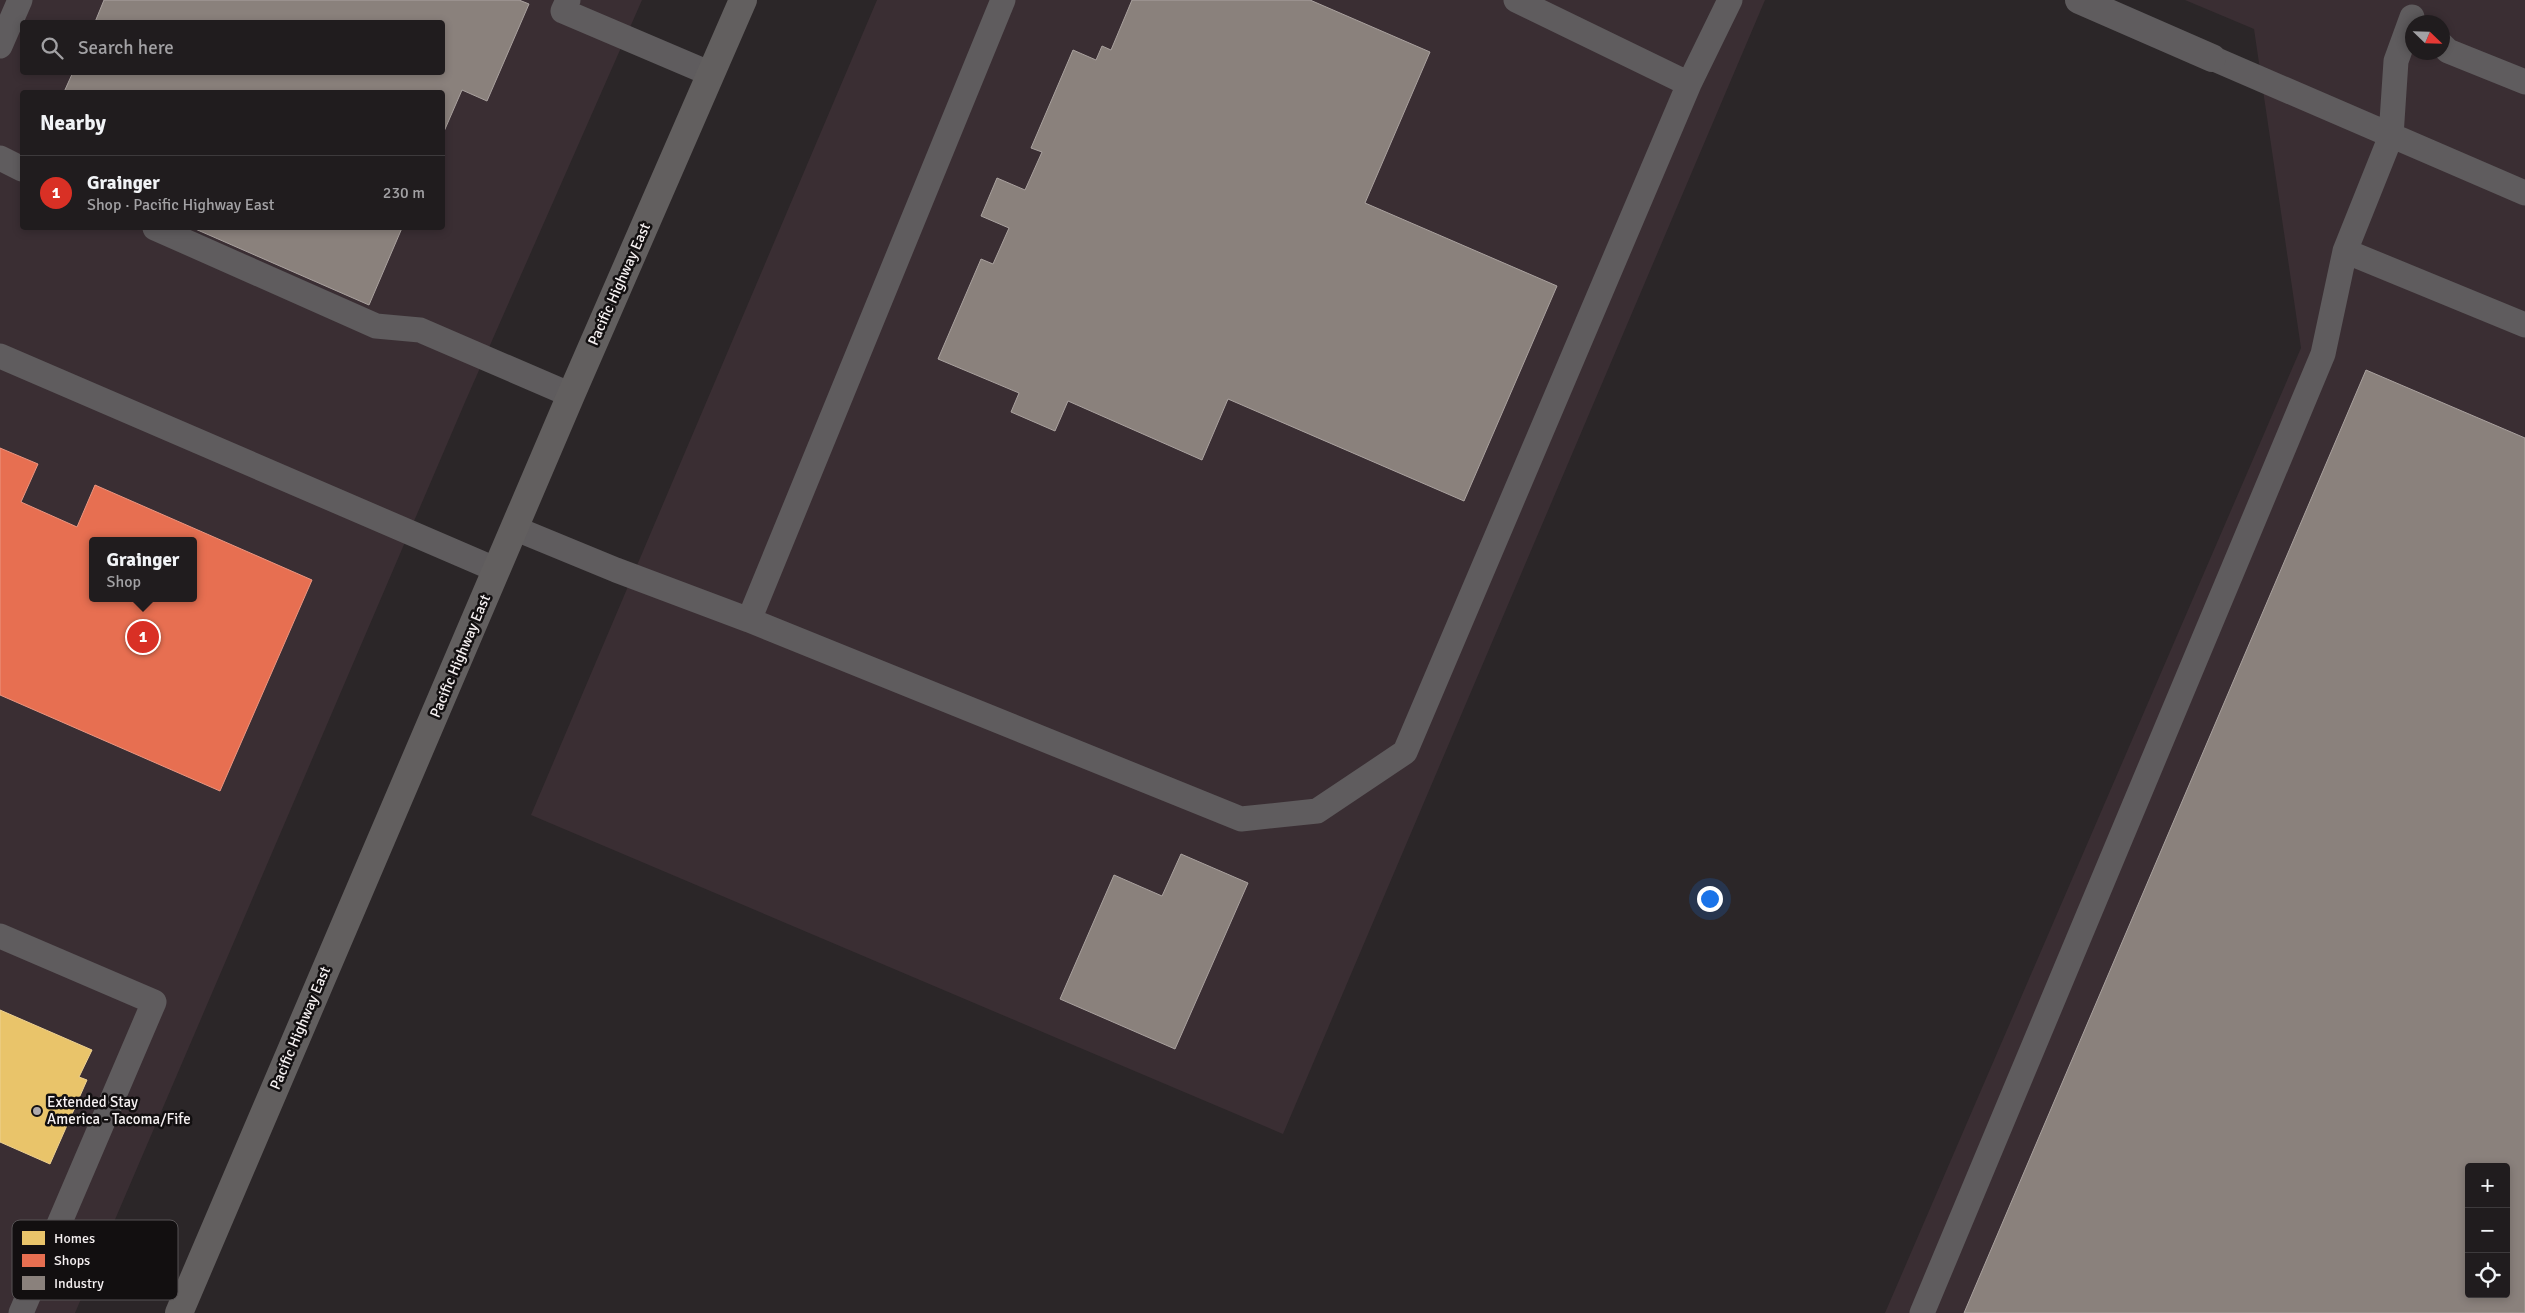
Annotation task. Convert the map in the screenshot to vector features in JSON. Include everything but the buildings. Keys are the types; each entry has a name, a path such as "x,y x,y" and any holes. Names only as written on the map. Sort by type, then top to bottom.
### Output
{"main road":[{"name":"Pacific Highway East","path":"179,1313 571,395 711,74 735,2"}],"street":[{"path":"2079,0 2212,58"}],"lane":[{"path":"0,46 20,0"},
{"path":"749,620 1003,0"},
{"path":"1516,0 1689,84"},
{"path":"514,528 616,570 749,620 1241,819 1318,811 1405,752 1689,84 1730,0"},
{"path":"566,5 711,74"},
{"path":"1922,1313 2323,354 2345,251 2391,136 2396,61 2412,13"},
{"path":"2450,52 2525,82"},
{"path":"2212,58 2525,193"},
{"path":"0,158 20,167"},
{"path":"160,230 376,326 420,330 571,395"},
{"path":"2345,251 2525,325"},
{"path":"0,356 497,570"},
{"path":"0,936 154,1002 61,1220"},
{"path":"21,1313 27,1300"}],"shaded area":[{"path":"0,0 642,0 465,402 115,1220 12,1220 12,1300 81,1300 75,1313 0,1313"},
{"path":"877,0 1765,0 1283,1134 531,815"},
{"path":"2185,0 2525,0 2525,1313 1885,1313 2301,348 2254,29"}],"place":[{"name":"Grainger","path":"143,637"},
{"name":"Extended Stay America - Tacoma/Fife","path":"37,1111"}]}
